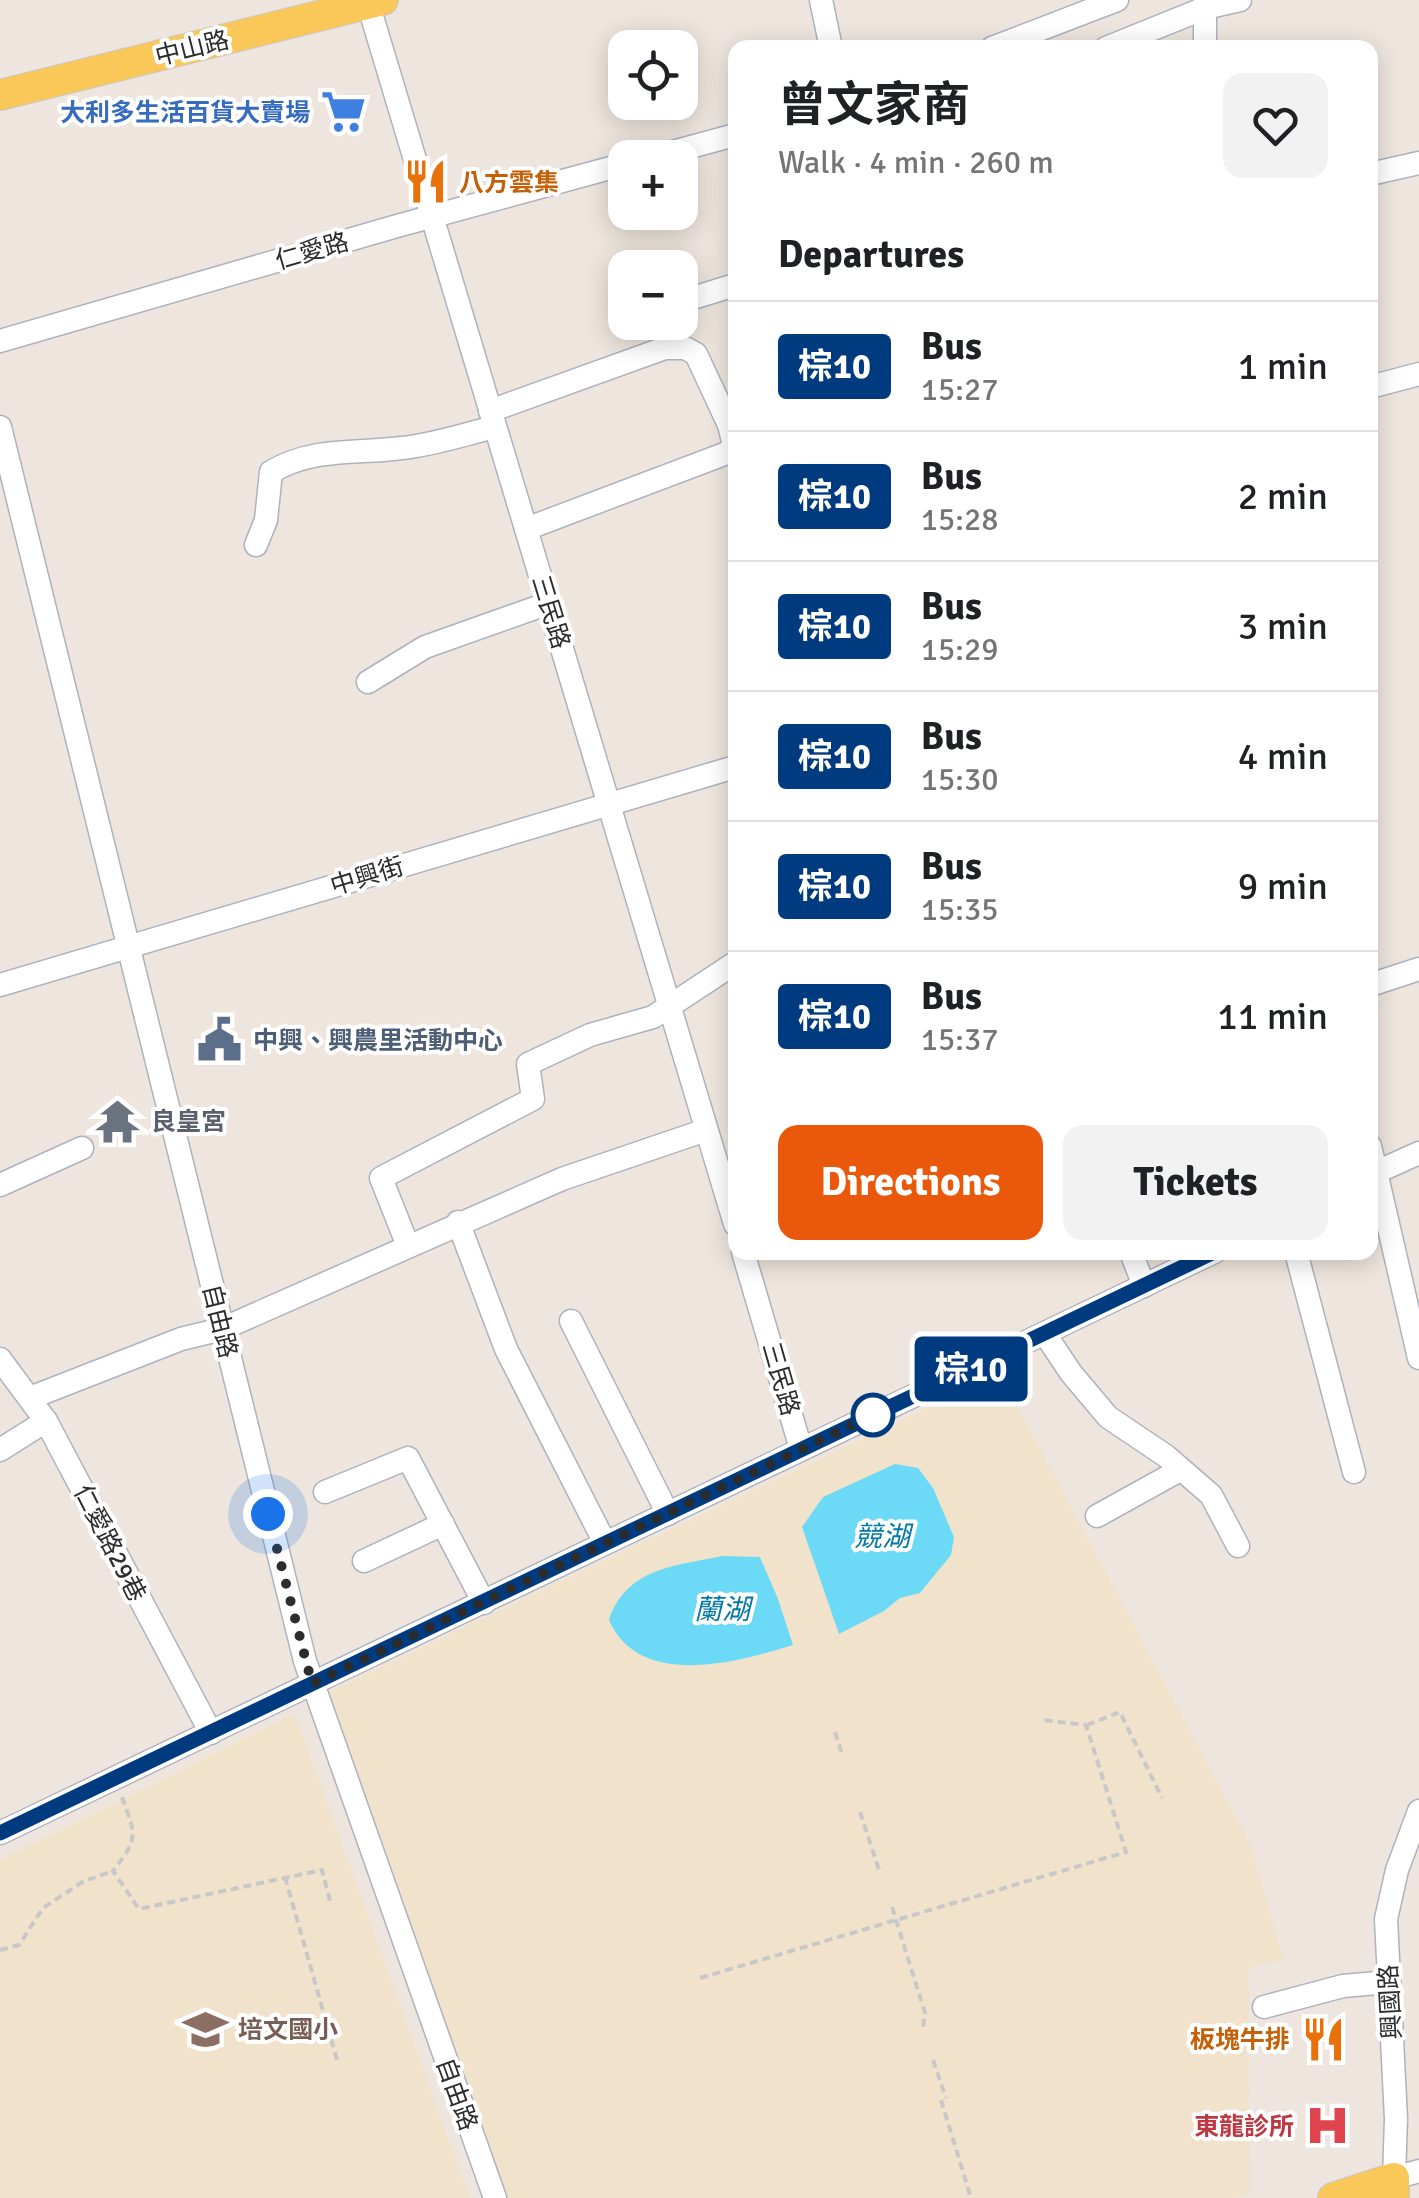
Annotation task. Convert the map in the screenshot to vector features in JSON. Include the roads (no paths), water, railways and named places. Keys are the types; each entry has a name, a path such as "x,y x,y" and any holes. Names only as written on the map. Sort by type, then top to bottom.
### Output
{"main road":[{"name":"中山路","path":"0,95 372,1"},
{"path":"1334,2198 1402,2182"}],"street":[{"path":"821,0 828,40"},
{"path":"1013,40 1117,0"},
{"path":"1124,40 1205,4 1240,0"},
{"name":"三民路","path":"372,1 431,217 668,1006 706,1130 725,1155"},
{"path":"1205,4 1205,40"},
{"path":"698,144 728,136"},
{"path":"1378,172 1419,163"},
{"name":"仁愛路","path":"0,342 608,169"},
{"path":"698,296 728,287"},
{"path":"256,545 266,520 272,472 284,465 305,457 358,449 402,448 493,419 665,348 685,348 696,354 728,416"},
{"path":"1378,384 1419,374"},
{"name":"自由路","path":"0,427 312,1684 495,2198"},
{"path":"526,529 728,452"},
{"path":"368,682 424,646 549,603"},
{"name":"中興街","path":"0,985 728,769"},
{"path":"408,1246 382,1178 533,1099 528,1064 590,1035 652,1017 728,967"},
{"path":"1378,982 1419,969"},
{"path":"30,1398 181,1340 222,1329 562,1179 706,1130"},
{"path":"0,1185 82,1148"},
{"path":"1378,1172 1419,1154"},
{"path":"1378,1194 1419,1358"},
{"path":"458,1222 506,1349 605,1544"},
{"name":"三民路","path":"745,1260 801,1449"},
{"path":"1134,1260 1144,1286"},
{"path":"0,1833 1198,1260"},
{"path":"1298,1260 1354,1472"},
{"path":"572,1321 668,1514"},
{"path":"1045,1334 1108,1417 1166,1456 1211,1495 1238,1546"},
{"name":"仁愛路29巷","path":"0,1359 46,1421 211,1733"},
{"path":"0,1450 46,1421"},
{"path":"326,1492 408,1458 484,1603"},
{"path":"1097,1516 1180,1470"},
{"path":"364,1562 443,1524"},
{"name":"興國路","path":"1402,2182 1386,1919 1390,1894 1419,1811"},
{"path":"1264,2007 1343,1986 1389,1982"}],"water":[{"name":"競湖","path":"895,1464 918,1468 933,1488 954,1537 951,1555 920,1593 900,1598 884,1611 839,1634 802,1527 823,1497"},
{"name":"蘭湖","path":"722,1556 760,1557 793,1645 744,1658 691,1665 642,1656 623,1642 609,1620 627,1589 654,1572"}],"place":[{"name":"大利多生活百貨大賣場","path":"343,112"},
{"name":"八方雲集","path":"426,182"},
{"name":"中興、興農里活動中心","path":"220,1040"},
{"name":"良皇宮","path":"118,1121"},
{"name":"培文國小","path":"205,2029"},
{"name":"板塊牛排","path":"1323,2039"},
{"name":"東龍診所","path":"1327,2126"}]}
